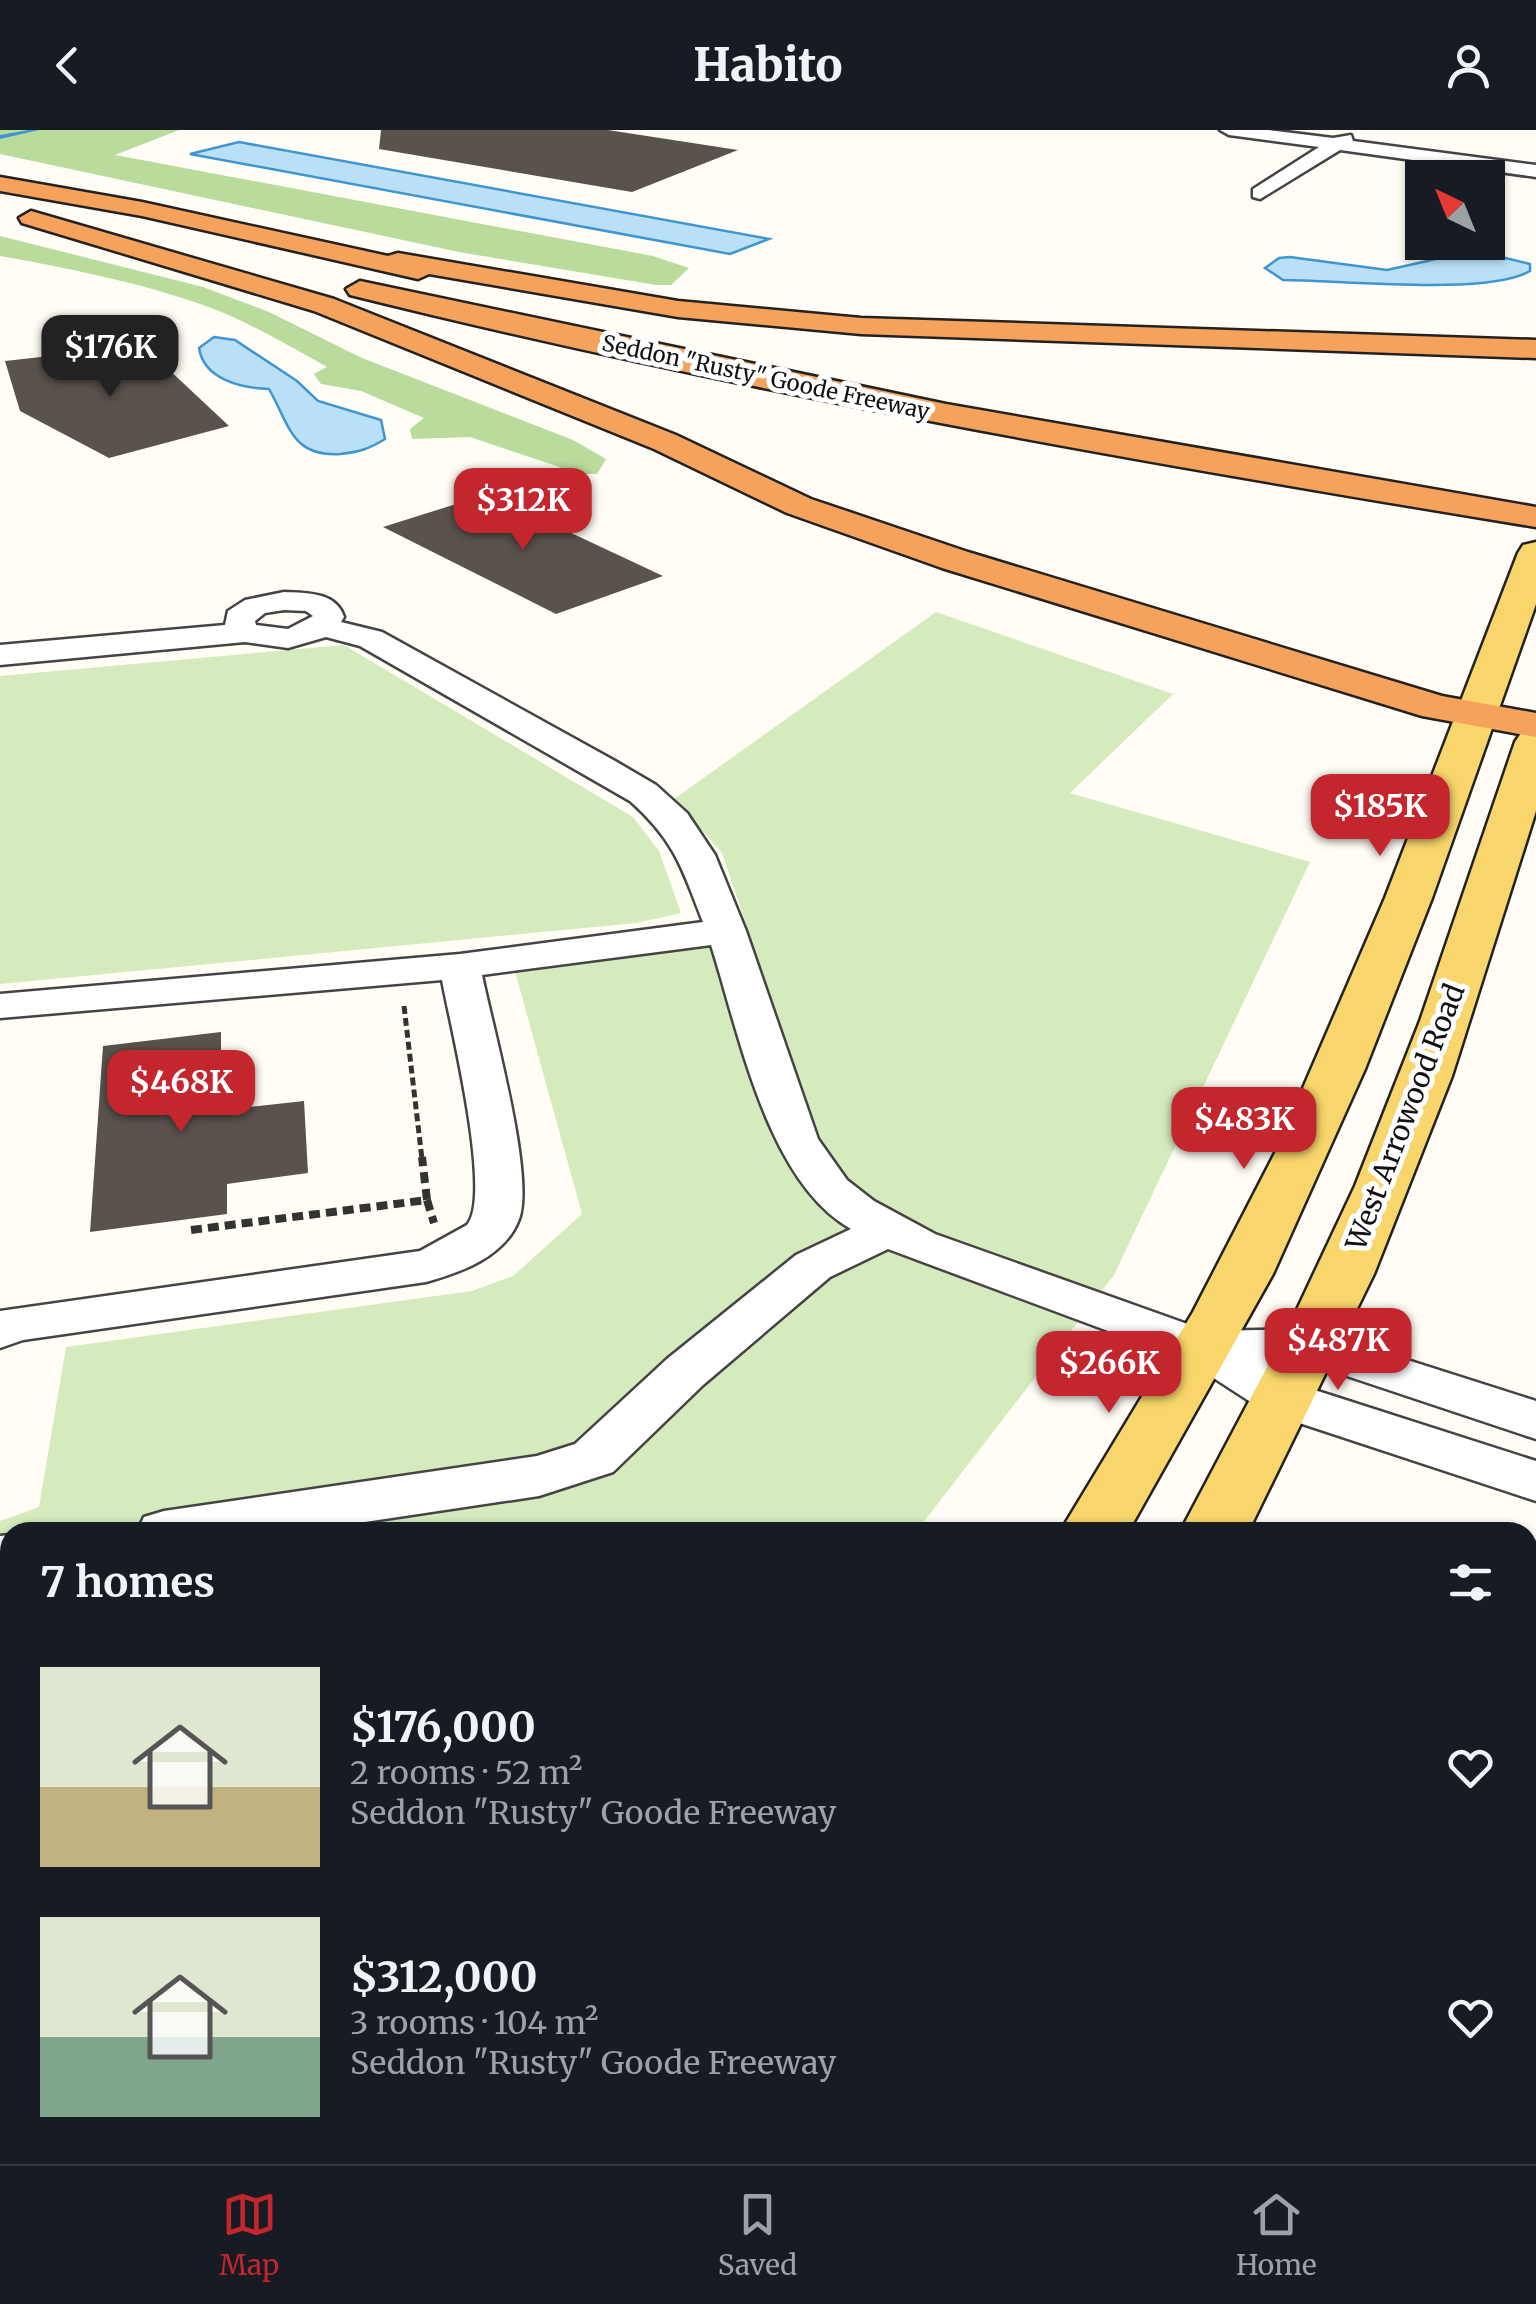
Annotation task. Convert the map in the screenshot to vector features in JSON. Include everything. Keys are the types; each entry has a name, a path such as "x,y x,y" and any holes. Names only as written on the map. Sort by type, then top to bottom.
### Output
{"highway":[{"name":"Seddon \"Rusty\" Goode Freeway","path":"0,184 307,244 772,346"},
{"name":"Seddon \"Rusty\" Goode Freeway","path":"0,213 852,396 1155,454 1536,517"},
{"path":"31,218 324,305 559,398 799,506 859,527 1052,592 1436,708 1536,725"},
{"path":"307,244 606,298 774,319 955,331 1536,350"}],"main road":[{"path":"1100,1522 1204,1348 1264,1234 1355,1030 1535,556"},
{"name":"West Arrowood Road","path":"1219,1522 1297,1373 1383,1186 1438,1044 1536,742"}],"street":[{"path":"1229,130 1536,171"},
{"path":"1260,193 1359,130"},
{"path":"11,644 245,622 269,603 312,602 328,612 329,618 322,626 371,639 643,793 688,838 726,932 796,1140 830,1190 886,1231 1204,1348 1297,1373 1536,1420"},
{"path":"0,1006 460,966 726,932"},
{"path":"0,1331 11,1325 426,1266 450,1258 482,1237 496,1219 501,1180 460,966"},
{"path":"231,1522 539,1476 594,1458 685,1372 813,1266 886,1231"},
{"path":"1297,1373 1536,1481"}],"path":[{"path":"191,1230 427,1200 404,1005"}],"green space":[{"path":"0,130 179,130 115,155 653,256 689,268 671,285 656,285 459,252 0,154"},
{"path":"0,236 203,287 269,312 362,358 573,440 606,459 597,474 580,474 470,437 412,439 410,429 424,418 361,391 321,384 314,374 327,367 251,325 153,289 0,256"},
{"path":"936,612 1173,694 1070,793 1310,862 1114,1275 924,1522 0,1522 39,1507 66,1347 472,1291 513,1276 582,1214 513,964 747,927 722,853 674,799"},
{"path":"344,645 633,817 659,851 681,913 636,923 0,984 0,676"}],"water":[{"path":"239,142 769,239 730,254 190,154"},
{"path":"1290,257 1387,270 1432,260 1505,258 1530,264 1530,271 1509,279 1448,285 1283,280 1265,268 1279,258"},
{"path":"214,337 235,340 297,381 318,401 381,420 385,439 347,453 324,454 302,445 269,389 236,384 208,368 199,348"}],"building":[{"path":"381,130 608,130 738,150 632,192 379,149"},
{"path":"141,346 151,367 165,366 229,426 109,458 20,411 5,361"},
{"path":"488,494 663,576 556,614 383,527"},
{"path":"221,1032 221,1110 304,1101 308,1173 227,1184 227,1214 90,1232 103,1046"}],"waterway":[{"path":"0,137 36,130"}]}
